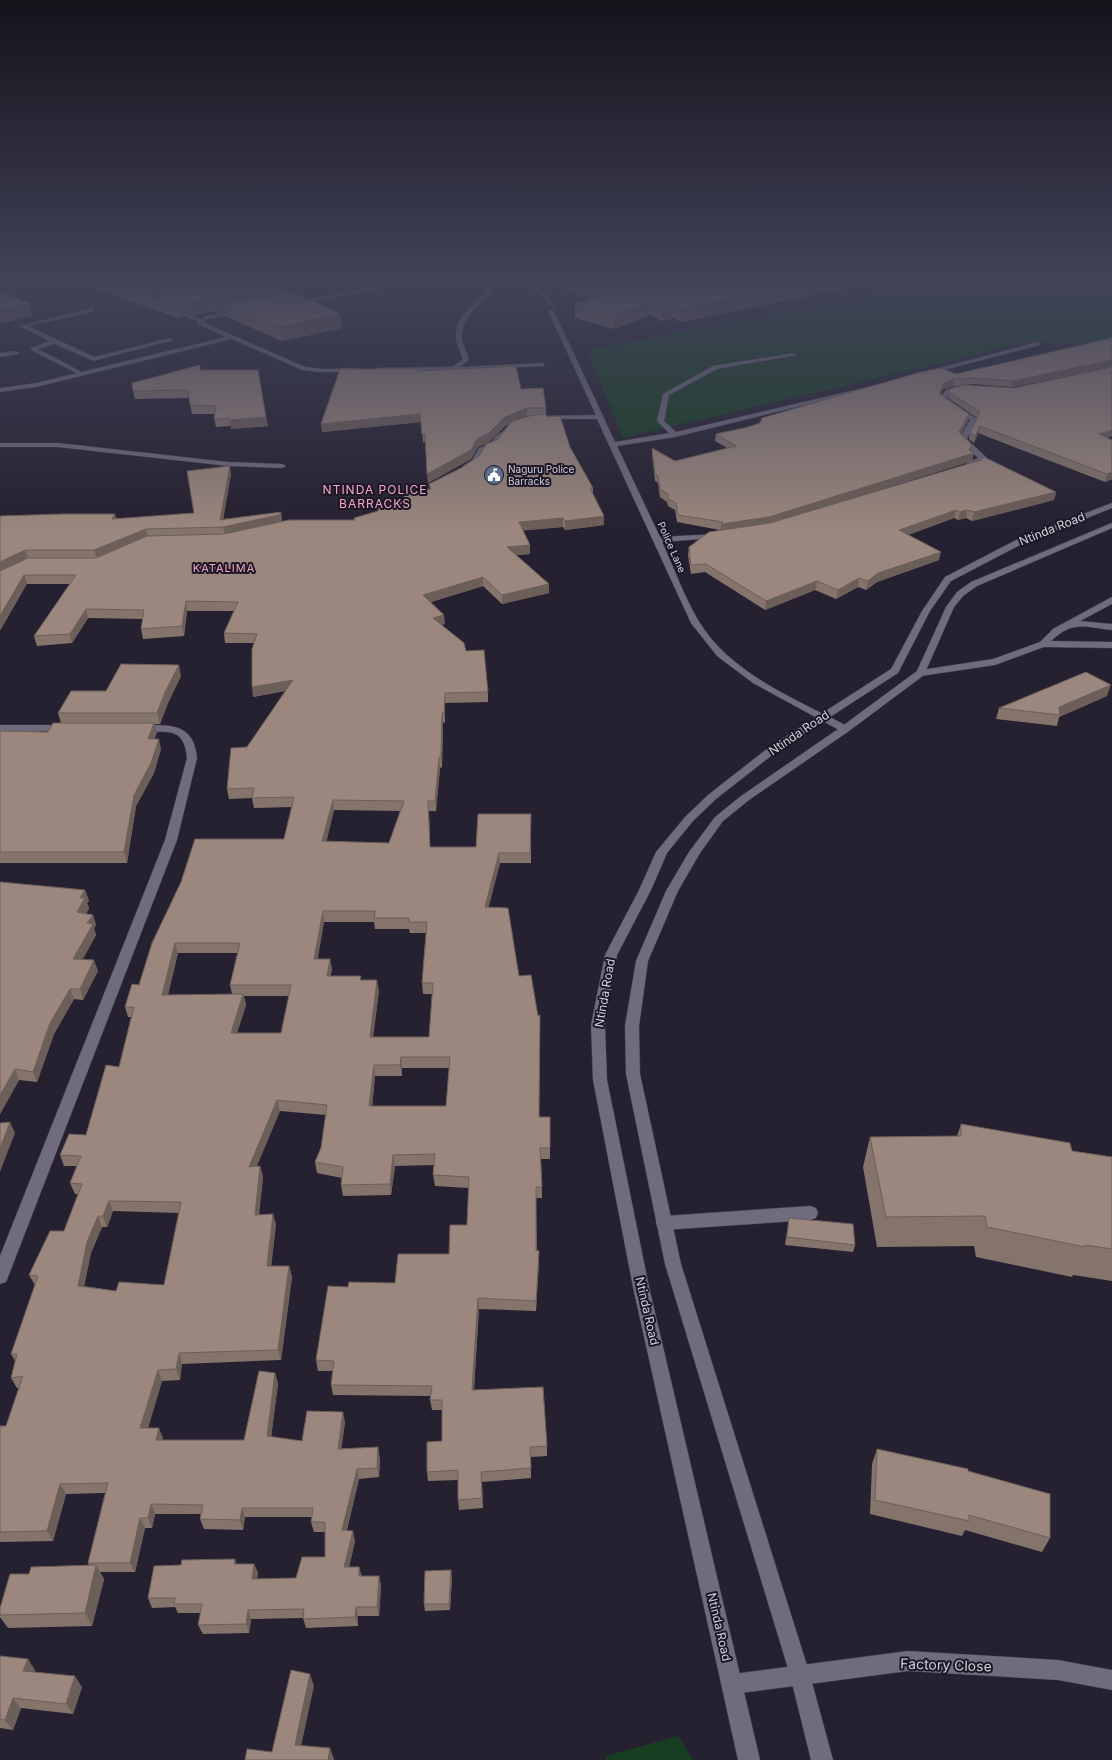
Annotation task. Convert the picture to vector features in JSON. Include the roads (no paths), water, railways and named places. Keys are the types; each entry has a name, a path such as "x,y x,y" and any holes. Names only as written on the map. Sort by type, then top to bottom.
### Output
{"street":[{"path":"65,365 82,374"},
{"path":"0,390 36,385 118,365"},
{"path":"294,365 312,370 363,370"},
{"path":"453,369 459,365"},
{"path":"371,370 453,369 539,365"},
{"name":"Police Lane","path":"577,365 694,621 720,654 756,681 845,729"},
{"path":"675,435 660,421 666,394 715,367 728,365"},
{"path":"918,375 956,365"},
{"path":"613,445 675,435 895,381"},
{"path":"961,468 976,464 983,458 963,439 974,420 957,410 942,398 942,396 956,387 974,388"},
{"path":"535,419 601,417"},
{"path":"458,473 475,462 482,450 493,445 508,428 519,423"},
{"path":"0,445 58,445 228,464 282,466"},
{"name":"Ntinda Road","path":"750,1760 641,1287 600,1080 598,1025 611,955 645,890 662,852 690,819 712,797 772,750 895,671 926,611 948,580 1019,542 1112,505"},
{"name":"Ntinda Road","path":"822,1760 800,1675 673,1264 632,1074 632,1026 642,961 672,891 695,852 719,819 789,766 845,729 922,673 950,607 960,594 974,584 1112,525"},
{"path":"657,540 703,538 725,535"},
{"path":"1043,644 1056,631 1112,600"},
{"path":"1070,624 1112,627"},
{"path":"922,673 995,662 1043,644 1112,645"},
{"path":"0,728 77,728"},
{"path":"0,1276 171,840 192,758 192,748 189,740 178,730 172,728 132,728"},
{"path":"664,1222 810,1213"},
{"name":"Factory Close","path":"732,1684 908,1661 1058,1670 1112,1680"}],"place":[{"name":"Naguru Police Barracks","path":"494,475"}],"district":[{"name":"NTINDA POLICE BARRACKS","path":"375,497"},
{"name":"KATALIMA","path":"224,568"}]}
